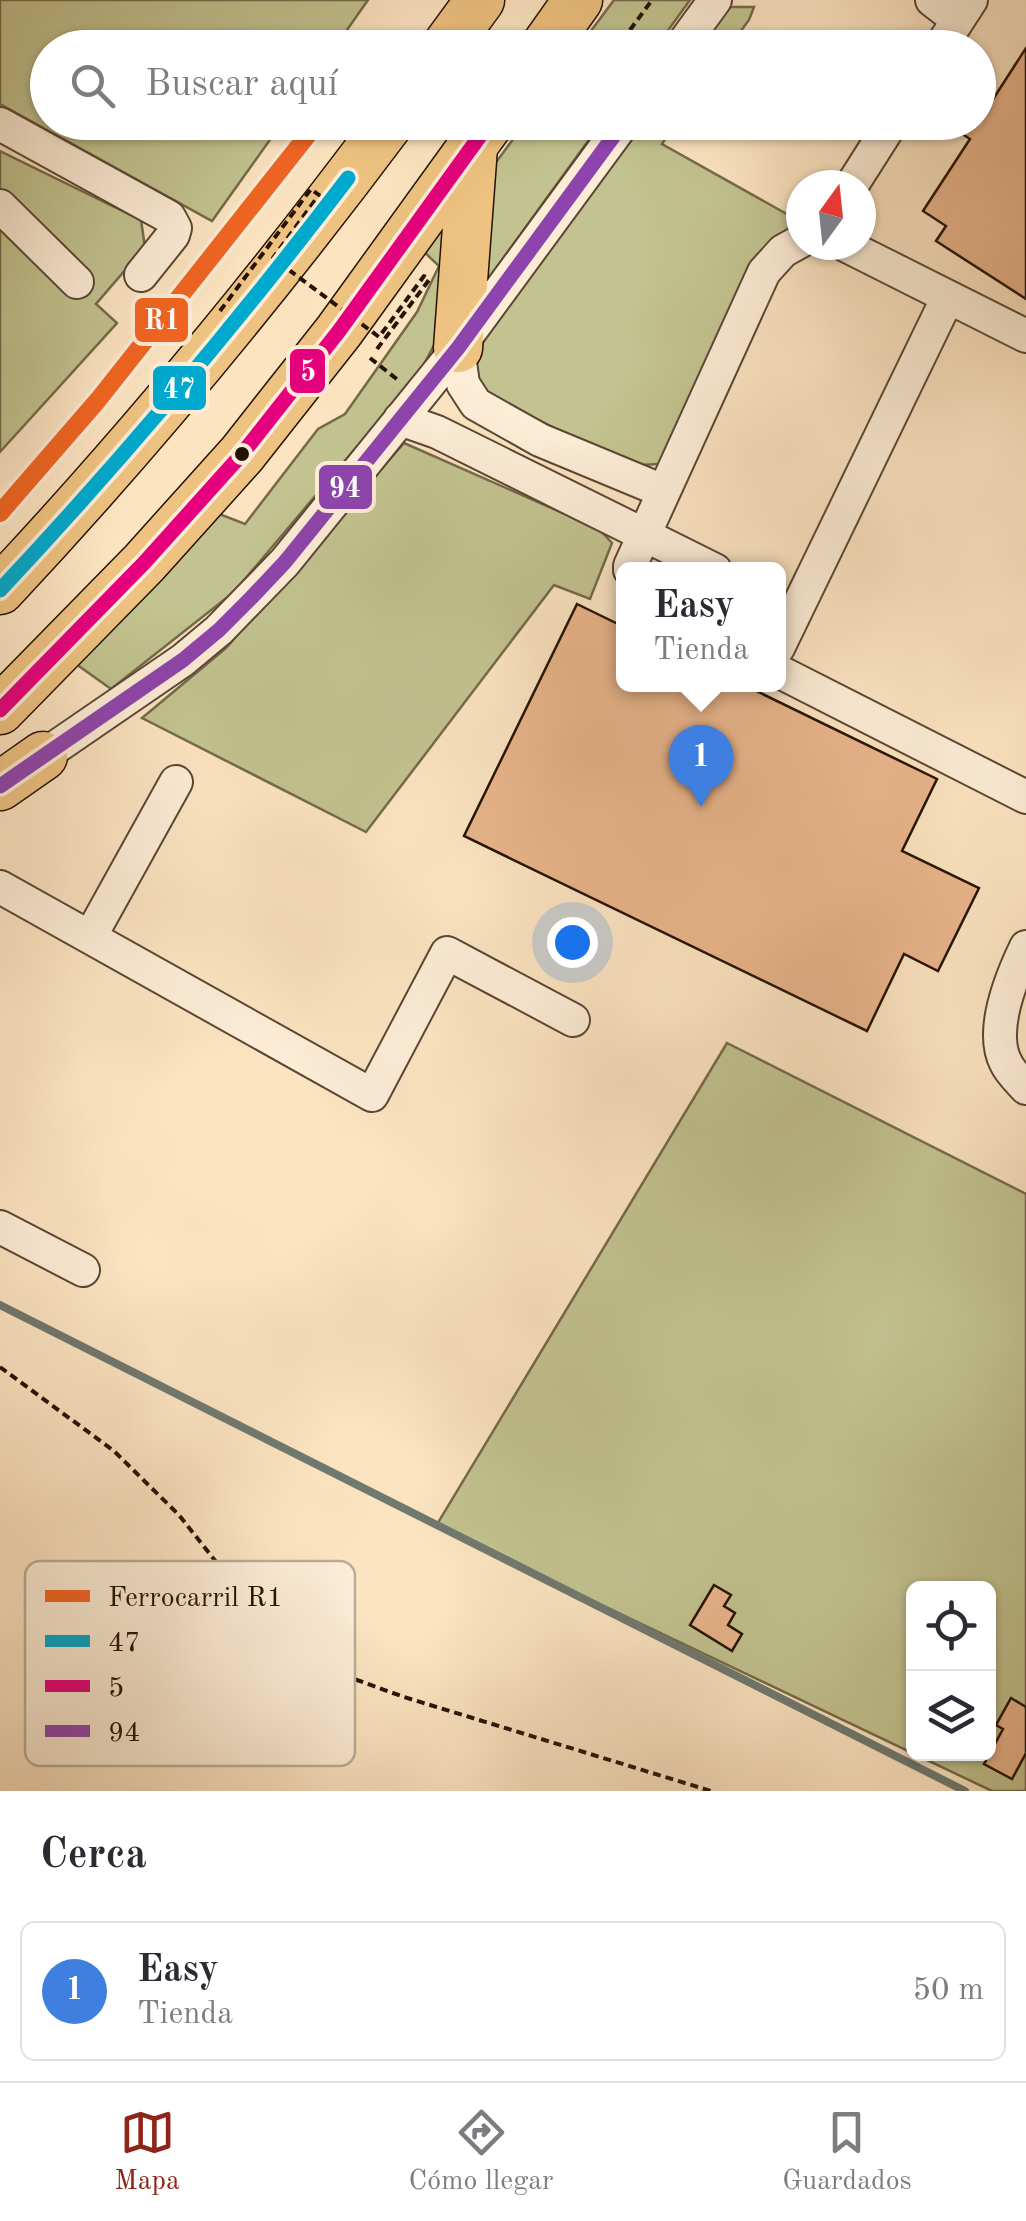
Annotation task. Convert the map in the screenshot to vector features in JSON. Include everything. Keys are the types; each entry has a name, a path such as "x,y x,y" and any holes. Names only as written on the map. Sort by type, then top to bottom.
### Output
{"highway":[{"path":"458,30 480,0"},
{"path":"557,30 578,0"},
{"path":"0,590 185,382 376,140"},
{"path":"0,710 169,536 242,454 339,331 478,140"},
{"path":"458,348 481,140"},
{"path":"0,786 42,756"}],"street":[{"path":"693,30 715,0"},
{"path":"0,124 169,217 173,235 141,275"},
{"path":"0,806 42,756 183,660 219,630 285,562 458,348 611,140"},
{"path":"862,170 881,140"},
{"path":"0,206 77,282"},
{"path":"632,562 764,272 786,249"},
{"path":"875,260 1026,336"},
{"path":"788,604 948,297"},
{"path":"458,348 463,384 476,404 540,440 663,491"},
{"path":"410,407 437,432 699,562"},
{"path":"786,675 1026,797"},
{"path":"90,937 176,782"},
{"path":"0,887 372,1095 447,953 573,1020"},
{"path":"1026,946 1000,1022 1004,1061 1026,1088"},
{"path":"0,1227 82,1270"}],"path":[{"path":"630,30 652,0"},
{"path":"220,311 311,190 319,195 273,258 379,337 424,276 429,280 377,349"},
{"path":"141,275 142,294 188,344"},
{"path":"370,358 410,407"},
{"path":"0,1367 114,1451 180,1515 216,1561"},
{"path":"355,1679 711,1791"}],"green space":[{"path":"0,0 368,0 347,30 30,30 30,121 0,104"},
{"path":"614,0 690,0 668,30 592,30"},
{"path":"730,7 754,7 742,30 709,30"},
{"path":"65,140 270,140 212,221"},
{"path":"512,140 589,140 468,307 494,165"},
{"path":"630,140 665,140 662,144 786,214 786,254 660,464 639,465 616,459 493,397 462,371"},
{"path":"0,151 141,220 145,247 96,304 117,323 0,452"},
{"path":"452,202 447,320 420,372 234,592 111,689 69,659 209,510 245,524 318,429 345,414 417,312 439,266 420,248"},
{"path":"404,443 599,529 612,543 590,599 554,585 366,832 142,718 226,648"},
{"path":"727,1043 1026,1194 1026,1791 992,1791 929,1761 996,1761 996,1581 906,1581 906,1750 436,1526"}],"building":[{"path":"1026,48 1026,299 936,241 946,226 923,211 969,140 996,140 996,95"},
{"path":"577,604 616,623 616,692 758,692 937,779 902,851 979,888 938,971 904,954 867,1031 464,836"},
{"path":"714,1585 731,1595 724,1606 735,1613 728,1625 742,1634 732,1651 690,1625"},
{"path":"1011,1698 1026,1707 1026,1753 1012,1779 984,1764 996,1761 996,1742 1003,1729 996,1725"}],"waterway":[{"path":"0,1305 965,1791"}],"rail line":[{"name":"R1","path":"0,513 98,400 304,140"}],"transit line":[{"name":"5","path":"0,710 144,563 242,454 339,331 477,140"},
{"name":"94","path":"0,786 183,660 219,630 285,562 458,348 611,140"},
{"name":"47","path":"0,590 179,388 348,178"}],"place":[{"name":"Easy","path":"701,807"}]}
